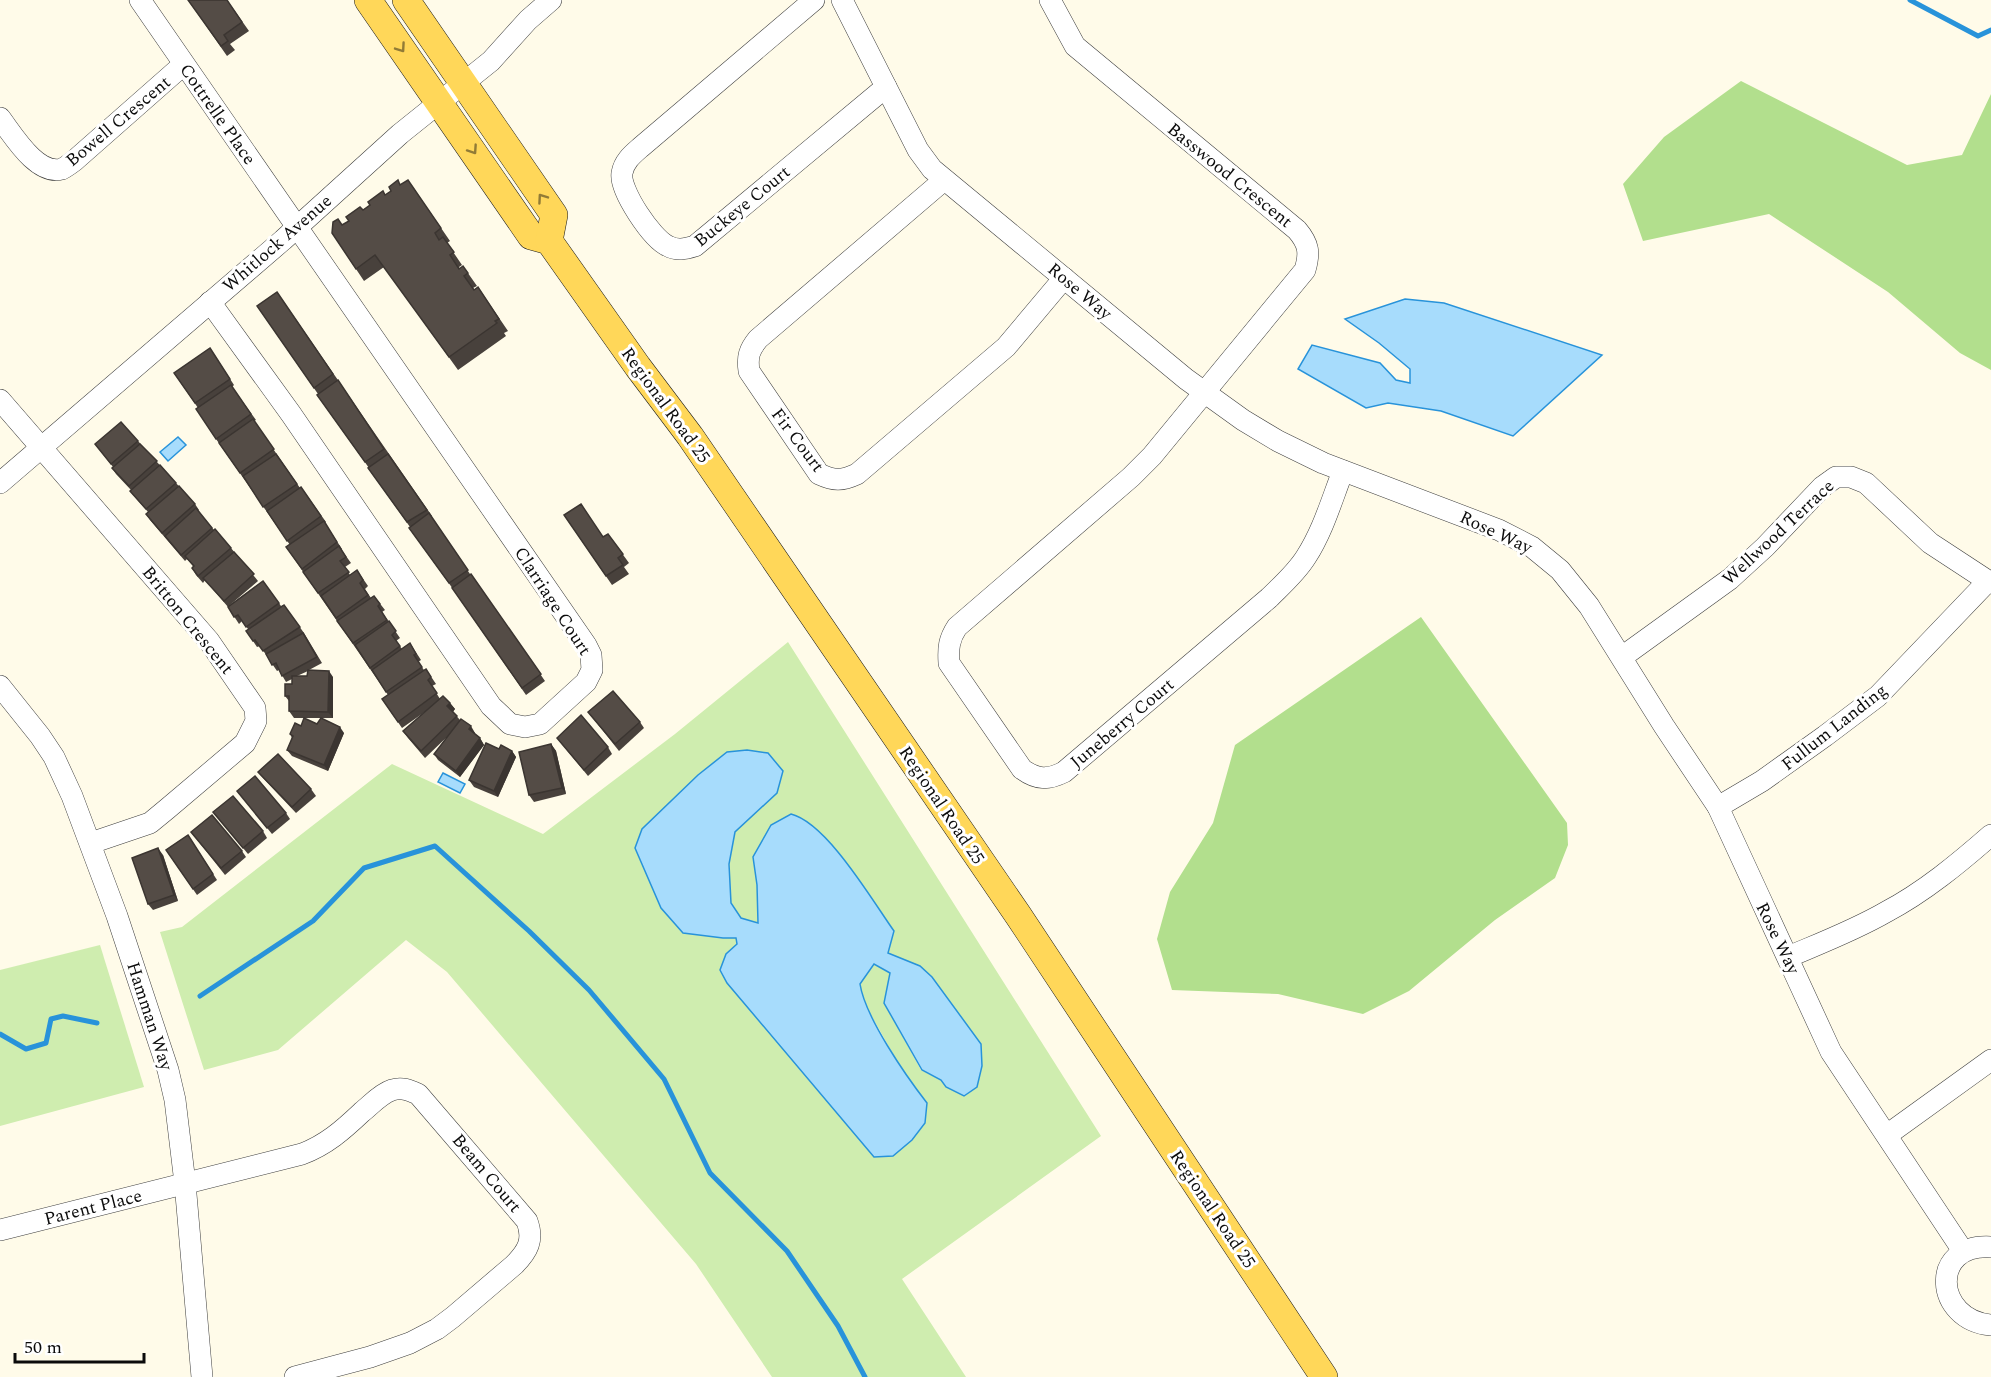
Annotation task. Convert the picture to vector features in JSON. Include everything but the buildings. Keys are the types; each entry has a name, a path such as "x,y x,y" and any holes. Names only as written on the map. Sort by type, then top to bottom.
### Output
{"main road":[{"name":"Regional Road 25","path":"368,0 531,236 549,241 690,436 1018,915 1323,1377"},
{"path":"406,0 554,214 549,241"}],"street":[{"name":"Cottrelle Place","path":"140,0 297,228"},
{"name":"Whitlock Avenue","path":"0,483 297,228 400,134 491,61 528,20 551,0"},
{"name":"Buckeye Court","path":"814,0 636,152 624,165 621,175 626,194 659,241 669,247 682,250 695,246 886,87"},
{"name":"Rose Way","path":"842,0 918,150 932,169 1203,393 1278,441 1343,471 1499,530 1532,547 1572,583 1718,807 1831,1052 1963,1251"},
{"name":"Basswood Crescent","path":"1050,0 1075,46 1297,230 1307,241 1309,251 1305,270 1203,393"},
{"name":"Bowell Crescent","path":"0,118 37,164 52,170 63,168 74,161 183,65"},
{"name":"Fir Court","path":"944,180 758,339 750,349 747,359 749,371 819,474 832,480 844,480 857,474 1006,347 1064,278"},
{"name":"Clarriage Court","path":"210,302 291,414 491,706 510,724 525,727 540,724 586,682 592,670 591,655 297,228"},
{"name":"Juneberry Court","path":"1203,393 1152,456 1131,477 957,627 952,634 948,651 949,663 1022,769 1029,775 1040,779 1051,778 1064,772 1292,576 1316,540 1343,471"},
{"name":"Britton Crescent","path":"0,400 209,641 255,708 256,721 244,743 150,823 91,843"},
{"name":"Wellwood Terrace","path":"1622,657 1730,579 1765,547 1821,487 1836,477 1851,477 1866,483 1930,543 1990,582"},
{"name":"Fullum Landing","path":"1718,807 1771,775 1878,696 1990,582"},
{"name":"Hamman Way","path":"0,686 27,717 54,757 72,795 91,843 168,1070 175,1100 185,1184 202,1377"},
{"path":"1788,957 1892,909 1966,856 1991,835"},
{"path":"1887,1135 1991,1060"},
{"name":"Beam Court","path":"185,1184 321,1147 382,1095 392,1090 405,1088 418,1094 429,1105 527,1221 531,1232 530,1243 525,1254 436,1329 391,1351 295,1377"},
{"name":"Parent Place","path":"0,1230 185,1184"},
{"path":"1991,1247 1979,1246 1963,1251 1954,1260 1946,1281 1953,1305 1961,1314 1980,1324 1991,1326"}],"green space":[{"path":"1741,81 1907,165 1962,155 1991,94 1991,370 1960,353 1888,292 1769,214 1643,241 1623,184 1664,137"},
{"path":"1421,617 1567,823 1568,845 1555,878 1495,920 1409,991 1363,1014 1278,994 1172,990 1157,939 1170,892 1213,823 1235,745"},
{"path":"788,642 1101,1136 902,1279 966,1377 772,1377 696,1264 447,972 406,940 278,1050 204,1070 160,932 182,927 392,764 543,834 675,734","holes":["727,753 768,753 783,771 776,793 735,832 729,864 731,903 741,918 758,923 757,885 753,856 894,931 888,953 899,959 946,1087 941,1080 921,1070 884,1003 890,973 874,964 860,984 862,999 906,1077 927,1103 726,954 737,944 736,937 723,938 683,933 661,908 635,848 642,829 698,775"]},
{"path":"100,945 144,1087 0,1126 0,970"}],"water":[{"path":"1405,299 1444,303 1602,355 1513,436 1441,411 1388,403 1366,408 1298,369 1312,345 1380,363 1396,380 1410,383 1410,369 1345,319"},
{"path":"178,437 186,445 168,461 160,452"},
{"path":"747,750 768,753 783,771 777,793 735,832 729,864 731,903 741,918 758,923 757,885 753,857 771,825 791,814 805,820 834,847 848,864 894,931 888,953 920,966 932,977 981,1044 982,1066 977,1087 964,1096 946,1087 941,1080 922,1070 884,1003 890,973 874,964 860,984 863,997 888,1046 927,1103 925,1123 912,1140 893,1156 874,1157 727,983 720,970 726,954 737,944 736,938 683,933 661,908 635,848 642,829 698,775 727,752"},
{"path":"443,773 465,784 460,793 438,782"}],"waterway":[{"path":"1910,0 1978,36 1991,30"},
{"path":"200,996 313,921 364,868 435,846 529,931 589,990 664,1079 710,1173 787,1251 838,1326 865,1377"},
{"path":"0,1034 26,1049 46,1043 51,1019 63,1016 97,1023"}]}
